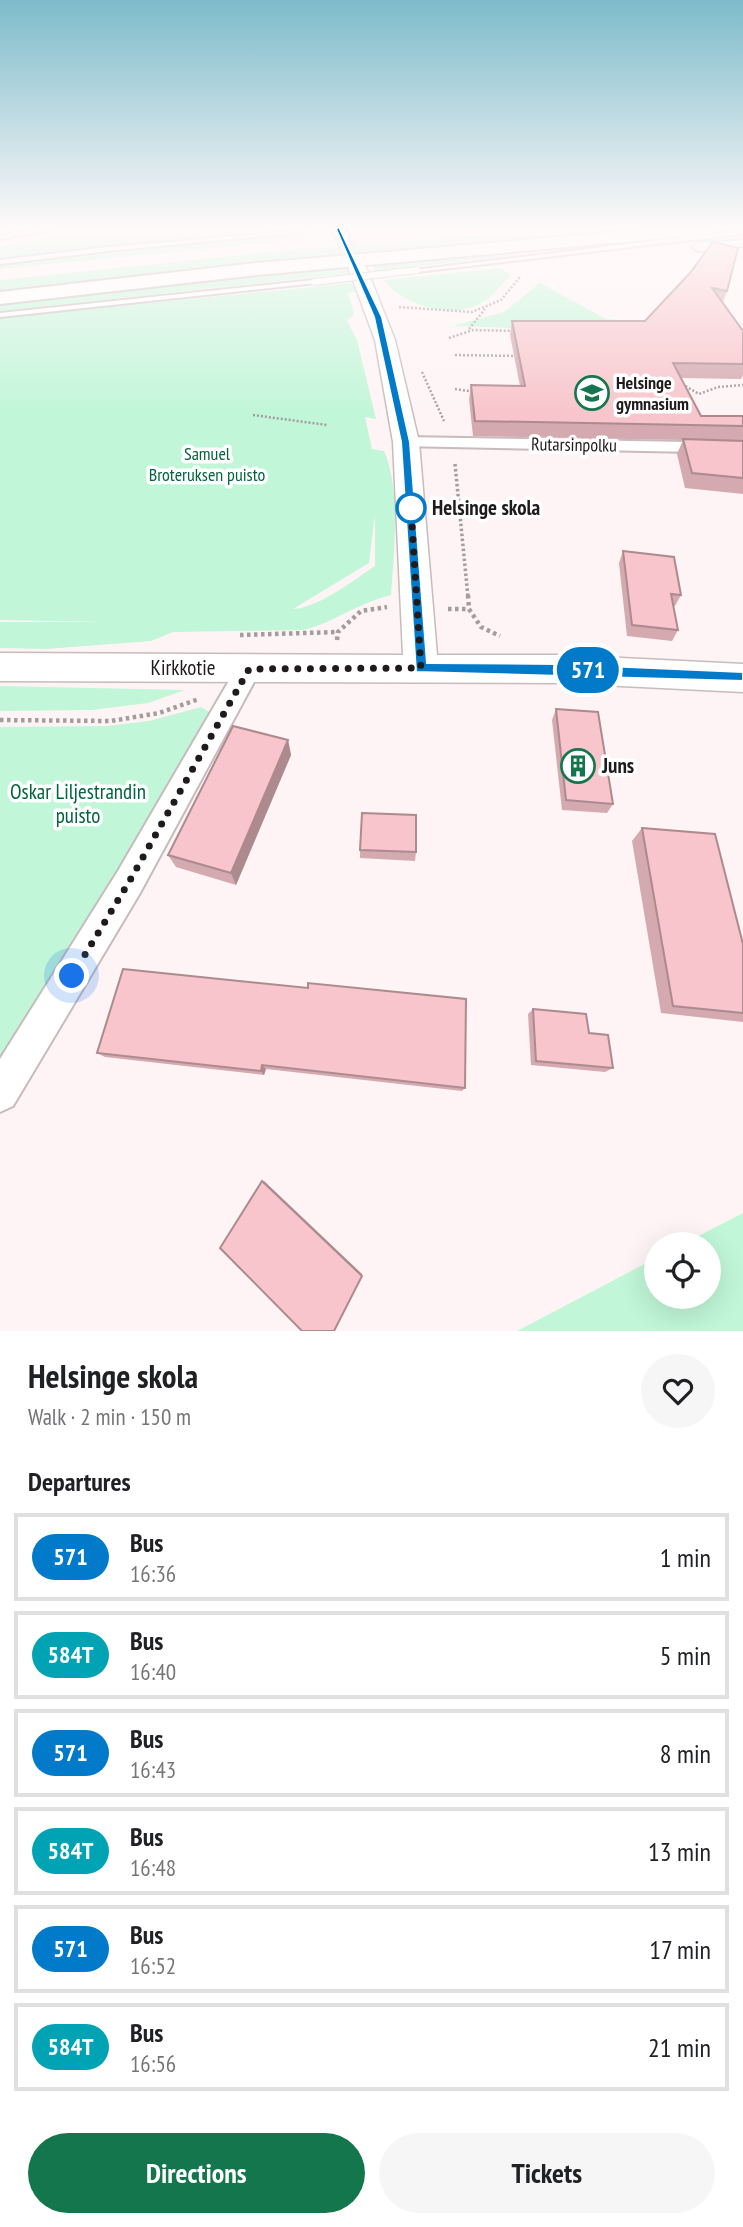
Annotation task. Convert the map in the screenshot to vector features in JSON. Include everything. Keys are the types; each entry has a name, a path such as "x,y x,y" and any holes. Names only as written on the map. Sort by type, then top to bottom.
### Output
{"highway":[{"path":"0,298 62,291"}],"street":[{"path":"365,291 384,340 405,442 421,668"},
{"name":"Rutarsinpolku","path":"405,442 743,448"},
{"name":"Kirkkotie","path":"0,667 572,670 743,678"},
{"path":"0,1094 129,882 249,669"}],"lane":[{"path":"0,315 227,291"}],"path":[{"path":"391,307 472,312 501,300 508,291"},
{"path":"468,330 485,308"},
{"path":"449,338 456,332 468,330 522,331"},
{"path":"455,355 519,356"},
{"path":"676,381 699,394 718,387 743,385"},
{"path":"455,389 481,392"},
{"path":"253,415 327,425"},
{"path":"227,635 338,632"}],"green space":[{"path":"118,291 184,291 0,311 0,304"},
{"name":"Samuel Broteruksen puisto","path":"270,291 355,291 348,293 354,314 347,321 357,340 376,419 365,417 372,449 384,451 393,484 395,522 391,595 303,630 173,632 151,641 46,649 0,648 0,622 106,622 0,620 0,318","holes":["375,514 375,566 313,604 293,609 369,563"]},
{"path":"395,291 496,291 483,302 458,310 430,308"},
{"path":"530,291 555,291 606,319 713,328 709,335 453,326 504,312"},
{"path":"0,686 185,690 148,703 92,710 0,711"},
{"name":"Oskar Liljestrandin puisto","path":"201,707 209,712 213,723 137,856 0,1056 0,727 107,726 149,721"},
{"path":"743,1213 743,1331 517,1331 644,1264 644,1309 721,1309 721,1232 706,1232"}],"building":[{"path":"673,291 714,291 743,331 743,364 673,363 701,416 743,416 743,426 475,421 471,385 525,386 512,321 645,321"},
{"path":"683,439 743,441 743,478 692,473"},
{"path":"623,551 674,557 681,595 671,594 678,630 632,625"},
{"name":"Juns","path":"556,709 598,712 613,804 566,800"},
{"path":"233,726 288,740 231,873 168,855"},
{"path":"362,813 416,815 416,852 360,850"},
{"path":"642,828 715,834 743,944 743,1013 673,1006"},
{"path":"123,969 308,988 308,983 466,999 465,1088 262,1065 261,1071 97,1053"},
{"path":"533,1009 586,1014 589,1033 608,1035 613,1068 536,1061"},
{"path":"262,1181 362,1276 334,1331 302,1331 220,1248"}],"bus line":[{"name":"571","path":"367,291 384,340 405,442 421,668 560,669 743,678"}],"place":[{"name":"Helsinge gymnasium","path":"592,393"},
{"name":"Helsinge skola","path":"411,508"},
{"name":"Juns","path":"578,766"}],"route":[{"path":"72,976 129,882 249,669 421,668 411,508"}]}
